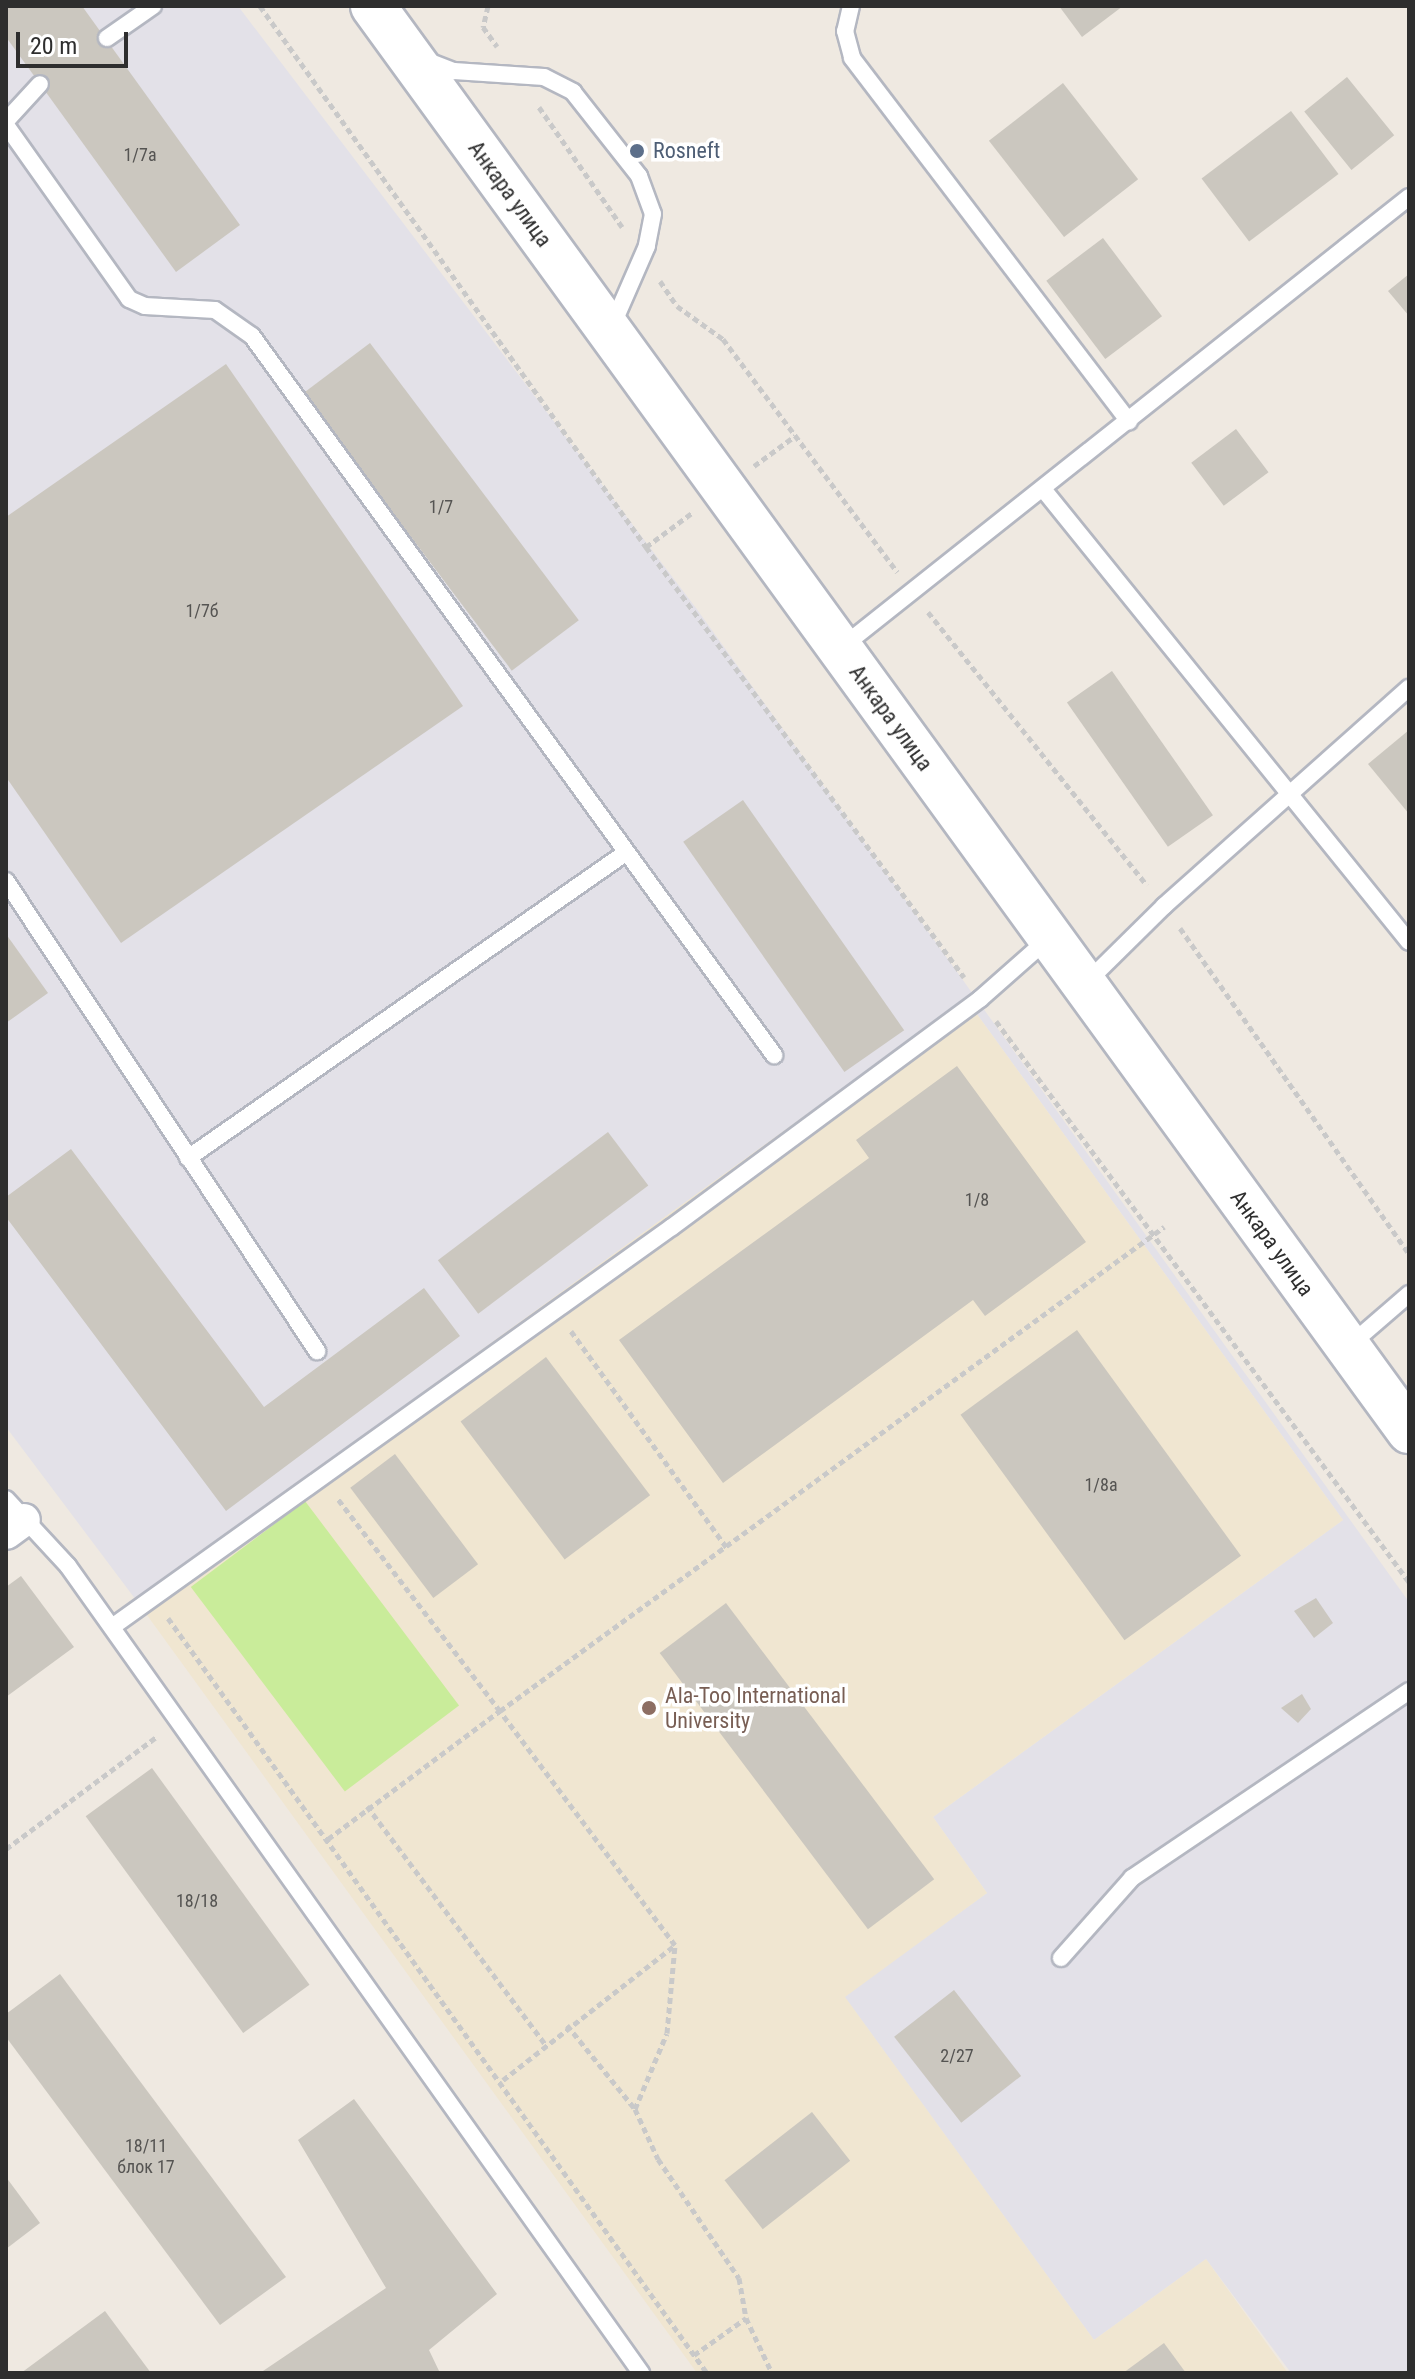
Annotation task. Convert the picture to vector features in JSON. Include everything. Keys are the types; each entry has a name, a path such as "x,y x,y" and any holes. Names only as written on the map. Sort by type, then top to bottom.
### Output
{"main road":[{"name":"Анкара улица","path":"384,17 1409,1431"}],"lane":[{"path":"107,38 153,6"},
{"path":"851,6 845,31 852,58 1129,421"},
{"path":"384,17 454,71 544,77 573,92 639,176 653,214 643,256 610,331"},
{"path":"40,84 6,123 129,299 145,306 215,310 252,336 624,854 774,1055"},
{"path":"840,648 1409,197"},
{"path":"1043,489 1409,942"},
{"path":"1084,985 1164,906 1409,688"},
{"path":"188,1158 624,854"},
{"path":"6,881 317,1351"},
{"path":"112,1627 556,1311 980,999 1050,937"},
{"path":"1348,1346 1409,1294"},
{"path":"12,1518 68,1566 641,2373"},
{"path":"1061,1958 1132,1878 1409,1691"}],"path":[{"path":"260,6 646,547 1409,1582"},
{"path":"488,6 483,27 677,306 723,339 913,593 1164,906 1409,1254"},
{"path":"328,1839 367,1806 727,1548 1164,1227"},
{"path":"556,1311 727,1548"},
{"path":"322,1479 675,1945 667,2033 635,2109"},
{"path":"155,1599 503,2080 707,2373"},
{"path":"6,1849 178,1720"},
{"path":"367,1806 545,2044"},
{"path":"503,2080 567,2025 675,1945"},
{"path":"567,2025 635,2109 658,2159 739,2278 746,2318 772,2373"},
{"path":"694,2355 746,2318"}],"shaded area":[{"path":"6,6 238,6 696,608 1409,1602 1409,2373 1291,2373 1206,2259 1094,2340 844,1996 987,1893 933,1817 1343,1520 966,999 136,1600 6,1427"},
{"name":"Ala-Too International University","path":"966,999 1343,1520 933,1817 987,1893 845,1997 1094,2340 1206,2259 1288,2373 697,2373 136,1600"}],"green space":[{"path":"305,1501 459,1705 345,1792 191,1587"}],"building":[{"path":"6,6 82,6 240,225 176,272 6,37"},
{"path":"1059,6 1123,6 1082,37"},
{"path":"1347,77 1394,135 1351,170 1304,112"},
{"path":"1063,83 1138,179 1064,237 989,141"},
{"path":"1291,111 1339,174 1249,241 1202,178"},
{"path":"1103,238 1162,316 1105,359 1046,281"},
{"path":"1409,274 1409,316 1388,291"},
{"path":"370,343 579,620 512,671 303,394"},
{"path":"226,364 463,706 121,943 6,777 6,517"},
{"path":"1236,429 1268,472 1224,506 1191,463"},
{"path":"1112,671 1213,815 1168,847 1067,703"},
{"path":"1409,730 1409,814 1368,764"},
{"path":"743,800 904,1030 844,1072 683,842"},
{"path":"6,934 48,993 6,1023"},
{"path":"957,1066 1086,1242 985,1316 973,1300 723,1483 619,1340 869,1158 856,1140"},
{"path":"608,1132 648,1186 478,1314 438,1260"},
{"path":"71,1149 264,1407 424,1288 460,1336 226,1511 6,1217 6,1197"},
{"path":"1077,1330 1241,1556 1124,1640 961,1415"},
{"path":"546,1357 650,1495 565,1560 461,1421"},
{"path":"395,1454 478,1564 433,1598 350,1488"},
{"path":"21,1576 74,1647 6,1697 6,1587"},
{"path":"1316,1598 1333,1623 1314,1638 1294,1611"},
{"path":"726,1603 934,1879 868,1929 660,1653"},
{"path":"1302,1694 1311,1709 1298,1723 1281,1708"},
{"path":"152,1768 310,1985 243,2033 86,1816"},
{"path":"60,1974 286,2277 220,2325 6,2037 6,2014"},
{"path":"954,1990 1021,2076 961,2123 894,2037"},
{"path":"354,2099 497,2294 429,2350 440,2373 260,2373 386,2288 298,2140"},
{"path":"812,2112 850,2161 763,2229 725,2180"},
{"path":"6,2177 40,2223 6,2249"},
{"path":"105,2311 151,2373 21,2373"},
{"path":"1164,2343 1186,2373 1123,2373"}],"place":[{"name":"Rosneft","path":"637,151"},
{"name":"Ala-Too International University","path":"649,1708"}]}
